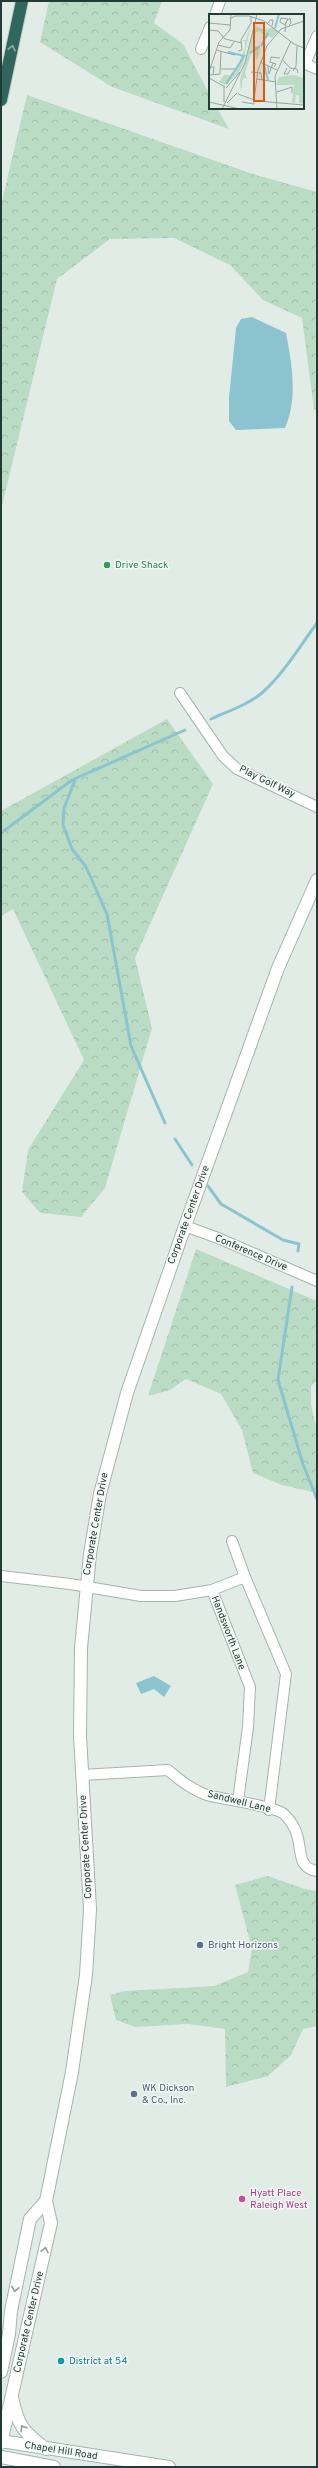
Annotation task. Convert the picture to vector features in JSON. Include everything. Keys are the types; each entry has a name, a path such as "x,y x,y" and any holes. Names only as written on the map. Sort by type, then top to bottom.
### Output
{"highway":[{"path":"1,100 22,1"}],"street":[{"path":"215,14 220,1"},
{"path":"201,49 209,29"},
{"path":"317,36 304,64 317,69"},
{"name":"Play Golf Way","path":"180,693 223,756 237,769 317,807"},
{"name":"Corporate Center Drive","path":"1,2442 51,2223 46,2201 71,2079 86,1975 90,1909 82,1775 80,1692 86,1586 100,1494 117,1428 185,1226 278,968 317,880"},
{"name":"Conference Drive","path":"185,1226 218,1238 317,1282"},
{"path":"232,1541 244,1577 286,1674 270,1810"},
{"name":"Handsworth Lane","path":"1,1576 86,1586 141,1596 175,1596 212,1590 250,1687 248,1727 238,1801"},
{"path":"212,1590 244,1577"},
{"name":"Sandwell Lane","path":"82,1775 168,1770 185,1784 205,1794 282,1812 292,1824 298,1836 301,1861 310,1870 317,1871"},
{"name":"Corporate Center Drive","path":"1,2372 9,2334 10,2311 30,2219 46,2201"},
{"path":"12,2397 16,2414 23,2431 47,2449"},
{"name":"Chapel Hill Road","path":"1,2442 169,2467"},
{"name":"Chapel Hill Road","path":"1,2457 54,2467"}],"green space":[{"path":"49,1 162,1 154,23 183,44 209,93 209,109 218,109 229,129 112,87 40,42"},
{"path":"27,95 256,175 317,192 317,412 314,409 302,318 263,300 230,265 174,238 110,239 57,279 1,510 1,205"},
{"path":"167,719 213,784 135,958 152,1028 105,1188 81,1217 40,1213 22,1192 28,1150 84,1060 13,909 1,916 1,811"},
{"path":"196,1249 317,1301 317,1381 311,1386 311,1405 317,1430 317,1493 282,1485 253,1473 242,1430 221,1394 186,1379 170,1390 148,1396"},
{"path":"268,1876 305,1889 317,1891 317,2026 303,2029 291,2055 268,2076 226,2087 225,2029 188,2024 135,2027 116,2020 110,1995 125,1991 214,1986 248,1972 252,1949 235,1885"}],"water":[{"path":"252,317 286,333 292,369 293,393 289,417 285,428 236,430 229,421 229,398 236,328 241,319"},
{"path":"154,1676 171,1686 164,1697 154,1689 141,1694 136,1683"}],"waterway":[{"path":"211,719 257,697 271,685 317,623"},
{"path":"1,833 72,780 185,730"},
{"path":"75,780 64,808 63,825 72,849 86,867 107,914 131,1046 165,1123"},
{"path":"175,1139 192,1165"},
{"path":"208,1186 221,1204 283,1240 299,1244 298,1251"},
{"path":"292,1287 278,1380 303,1464 317,1499"}],"place":[{"name":"Drive Shack","path":"107,565"},
{"name":"Bright Horizons","path":"200,1945"},
{"name":"WK Dickson & Co., Inc.","path":"134,2094"},
{"name":"Hyatt Place Raleigh West","path":"242,2199"},
{"name":"District at 54","path":"61,2361"}]}
